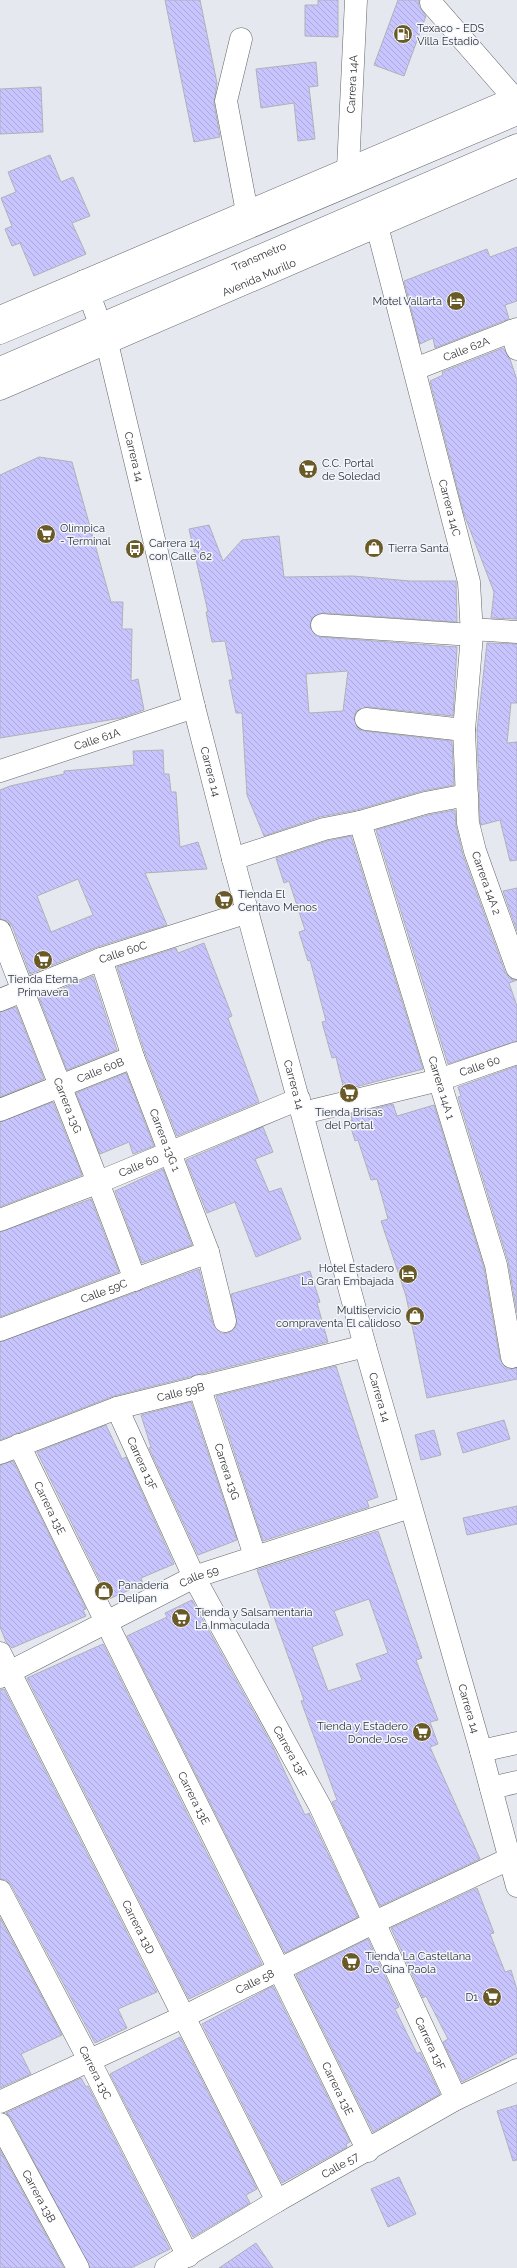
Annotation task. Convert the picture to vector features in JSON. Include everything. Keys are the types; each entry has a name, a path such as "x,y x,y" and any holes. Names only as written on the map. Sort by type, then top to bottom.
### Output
{"street":[{"name":"Carrera 14A","path":"348,169 356,0"},
{"path":"431,3 516,103"},
{"path":"241,39 226,101 247,212"},
{"path":"0,333 86,289 247,212 348,169 516,103"},
{"path":"0,317 86,289 516,103"},
{"name":"Transmetro","path":"0,368 104,333 517,145"},
{"name":"Avenida Murillo","path":"0,389 104,333 377,226 517,166"},
{"name":"Carrera 14C","path":"377,226 469,582 472,632 464,730 467,795"},
{"name":"Carrera 14","path":"86,289 104,333 194,707 233,858 365,1346 481,1751 517,1886"},
{"name":"Calle 62A","path":"415,369 515,336"},
{"path":"322,625 472,632 517,632"},
{"name":"Calle 61A","path":"0,771 194,707"},
{"path":"366,719 464,730"},
{"path":"233,858 324,829 360,822 425,803 467,795"},
{"name":"Carrera 14A 2","path":"467,795 468,823 475,851 517,968"},
{"name":"Carrera 14A 1","path":"360,822 496,1265 512,1357"},
{"name":"Calle 60C","path":"0,1000 101,959 248,912"},
{"name":"Carrera 13G","path":"0,931 59,1086 99,1182 135,1280"},
{"name":"Carrera 13G 1","path":"101,959 133,1057 208,1252 225,1321"},
{"name":"Calle 60","path":"0,1220 99,1182 170,1152 301,1106 439,1080 517,1054"},
{"name":"Calle 60B","path":"0,1110 133,1057"},
{"name":"Calle 59C","path":"0,1330 208,1252"},
{"name":"Calle 59B","path":"10,1449 117,1408 199,1386 365,1346"},
{"name":"Carrera 13G","path":"199,1386 255,1556"},
{"name":"Carrera 13F","path":"117,1408 194,1577 320,1806 456,2099"},
{"name":"Carrera 13E","path":"10,1449 106,1623 280,1969 368,2151"},
{"name":"Calle 59","path":"5,1675 194,1577 410,1507"},
{"name":"Carrera 13D","path":"0,1653 5,1675 80,1808 183,2017 278,2201"},
{"path":"481,1751 517,1743"},
{"path":"491,1788 517,1782"},
{"name":"Calle 58","path":"0,2102 183,2017 375,1922 509,1859"},
{"name":"Carrera 13C","path":"0,1891 89,2060 188,2256"},
{"name":"Calle 57","path":"166,2268 278,2201 368,2151 456,2099 517,2070"},
{"name":"Carrera 13B","path":"0,2124 78,2268"}],"building":[{"path":"165,0 200,0 217,83 214,103 220,137 194,142"},
{"path":"318,0 338,0 338,37 305,36 305,5 318,5"},
{"name":"Texaco - EDS Villa Estadio","path":"398,0 419,0 419,6 426,16 404,76 374,65"},
{"path":"316,62 318,86 309,87 315,139 298,141 294,103 261,108 256,69"},
{"path":"41,87 43,132 0,134 0,89"},
{"path":"50,155 61,182 73,177 90,216 72,223 86,254 34,276 20,243 12,246 5,229 12,226 1,198 16,192 8,172"},
{"name":"Motel Vallarta","path":"517,247 517,301 505,305 509,319 435,348 433,338 420,344 404,281 487,249 490,257"},
{"path":"503,348 510,359 517,380 517,619 491,618 494,592 464,514 430,381 443,375 442,372"},
{"path":"39,457 72,462 111,602 123,602 122,629 132,629 131,681 138,679 144,710 121,718 0,738 0,475"},
{"path":"209,525 223,561 242,540 279,536 284,577 353,576 410,581 456,581 457,622 323,613 312,618 310,625 315,635 321,637 457,647 453,716 367,707 356,711 354,718 358,729 365,731 452,741 454,785 422,791 357,810 320,817 264,836 247,795 242,713 236,713 229,680 233,680 225,641 212,642 206,612 208,612 189,529","holes":["348,671 343,711 309,713 306,674"]},
{"path":"487,643 517,644 517,703 511,703 507,743 517,742 517,860 510,861 500,820 481,825 480,821 477,730"},
{"path":"163,750 164,774 169,774 171,792 176,792 180,847 198,842 207,869 145,873 167,925 97,947 30,974 12,926 8,921 0,919 0,790 10,786 64,774 64,771 134,765 133,751","holes":["78,879 93,915 51,932 37,896"]},
{"path":"455,810 456,826 463,855 505,972 509,978 517,980 509,983 517,1006 517,1041 448,1064 376,830 428,815"},
{"path":"351,836 423,1069 344,1090 336,1057 332,1058 322,1022 326,1021 310,960 308,961 299,932 305,930 289,881 284,883 276,858 327,841"},
{"path":"517,888 517,931 503,891"},
{"path":"204,943 232,1016 228,1018 259,1102 177,1136 145,1053 117,967 176,948 178,953"},
{"path":"93,976 117,1050 67,1070 39,998"},
{"path":"16,1007 44,1079 0,1097 0,1012"},
{"path":"517,1066 517,1313 508,1261 458,1097 461,1096 458,1087"},
{"path":"126,1073 154,1146 133,1154 129,1142 100,1154 76,1093"},
{"path":"53,1102 82,1175 0,1207 0,1122"},
{"path":"393,1104 397,1116 434,1105 484,1268 500,1359 507,1369 517,1368 517,1379 427,1398 406,1296 381,1221 388,1219 377,1179 371,1180 358,1140 355,1141 349,1121 352,1120 351,1114"},
{"path":"263,1127 273,1152 255,1159 269,1192 281,1188 301,1239 256,1257 235,1202 207,1213 186,1160"},
{"path":"163,1169 192,1245 142,1263 115,1191"},
{"path":"91,1199 119,1272 0,1317 0,1232"},
{"path":"199,1269 213,1324 221,1333 228,1333 233,1330 237,1324 231,1294 310,1271 320,1302 317,1303 328,1342 114,1396 0,1440 0,1342"},
{"path":"336,1366 378,1497 367,1501 369,1507 263,1541 216,1396"},
{"path":"191,1402 237,1540 198,1555 149,1448 151,1447 141,1415"},
{"path":"504,1420 510,1439 463,1453 457,1433"},
{"path":"106,1425 122,1459 126,1457 174,1564 141,1578 143,1584 109,1599 37,1452"},
{"path":"434,1430 441,1455 421,1460 415,1435"},
{"path":"13,1461 86,1609 83,1610 86,1616 12,1648 6,1642 0,1627 0,1465"},
{"path":"517,1506 517,1524 467,1535 463,1518"},
{"path":"378,1531 422,1658 416,1660 438,1720 430,1722 438,1744 430,1747 480,1859 380,1906 332,1802 337,1800 301,1701 304,1700 257,1570","holes":["369,1599 388,1653 356,1664 362,1680 328,1691 312,1647 343,1635 334,1611"]},
{"path":"192,1600 273,1747 305,1815 309,1813 358,1917 285,1953 127,1636 167,1617 165,1613"},
{"path":"103,1644 262,1964 189,1999 27,1678"},
{"path":"4,1689 157,1992 118,2009 127,2028 95,2043 11,1885 6,1880 0,1879 0,1690"},
{"path":"477,1888 494,1933 490,1934 505,1972 511,1970 517,1990 517,2053 462,2082 443,2042 448,2039 426,1996 423,1998 391,1928"},
{"path":"0,1918 62,2035 21,2054 31,2074 0,2088"},
{"path":"368,1939 399,2007 395,2009 417,2054 420,2052 440,2094 373,2132 296,1975"},
{"path":"273,1986 350,2142 346,2144 347,2147 282,2183 202,2024"},
{"path":"180,2037 257,2189 246,2195 250,2203 193,2237 110,2074"},
{"path":"81,2078 86,2087 88,2086 170,2249 131,2268 90,2268 11,2118 6,2113"},
{"path":"517,2105 517,2160 513,2161 497,2111"},
{"path":"0,2150 64,2268 0,2268"},
{"path":"399,2177 416,2214 388,2227 371,2189"},
{"path":"256,2243 273,2268 219,2268"}],"place":[{"name":"Texaco - EDS Villa Estadio","path":"403,34"},
{"name":"Motel Vallarta","path":"456,301"},
{"name":"C.C. Portal de Soledad","path":"308,469"},
{"name":"Olímpica - Terminal","path":"46,534"},
{"name":"Tierra Santa","path":"374,548"},
{"name":"Carrera 14 con Calle 62","path":"135,549"},
{"name":"Tienda El Centavo Menos","path":"224,900"},
{"name":"Tienda Eterna Primavera","path":"43,960"},
{"name":"Tienda Brisas del Portal","path":"349,1093"},
{"name":"Hotel Estadero La Gran Embajada","path":"408,1274"},
{"name":"Multiservicio compraventa El calidoso","path":"415,1316"},
{"name":"Panadería Delipan","path":"104,1591"},
{"name":"Tienda y Salsamentaria La Inmaculada","path":"181,1618"},
{"name":"Tienda y Estadero Donde Jose","path":"422,1732"},
{"name":"Tienda La Castellana De Gina Paola","path":"351,1962"},
{"name":"D1","path":"492,1997"}]}
